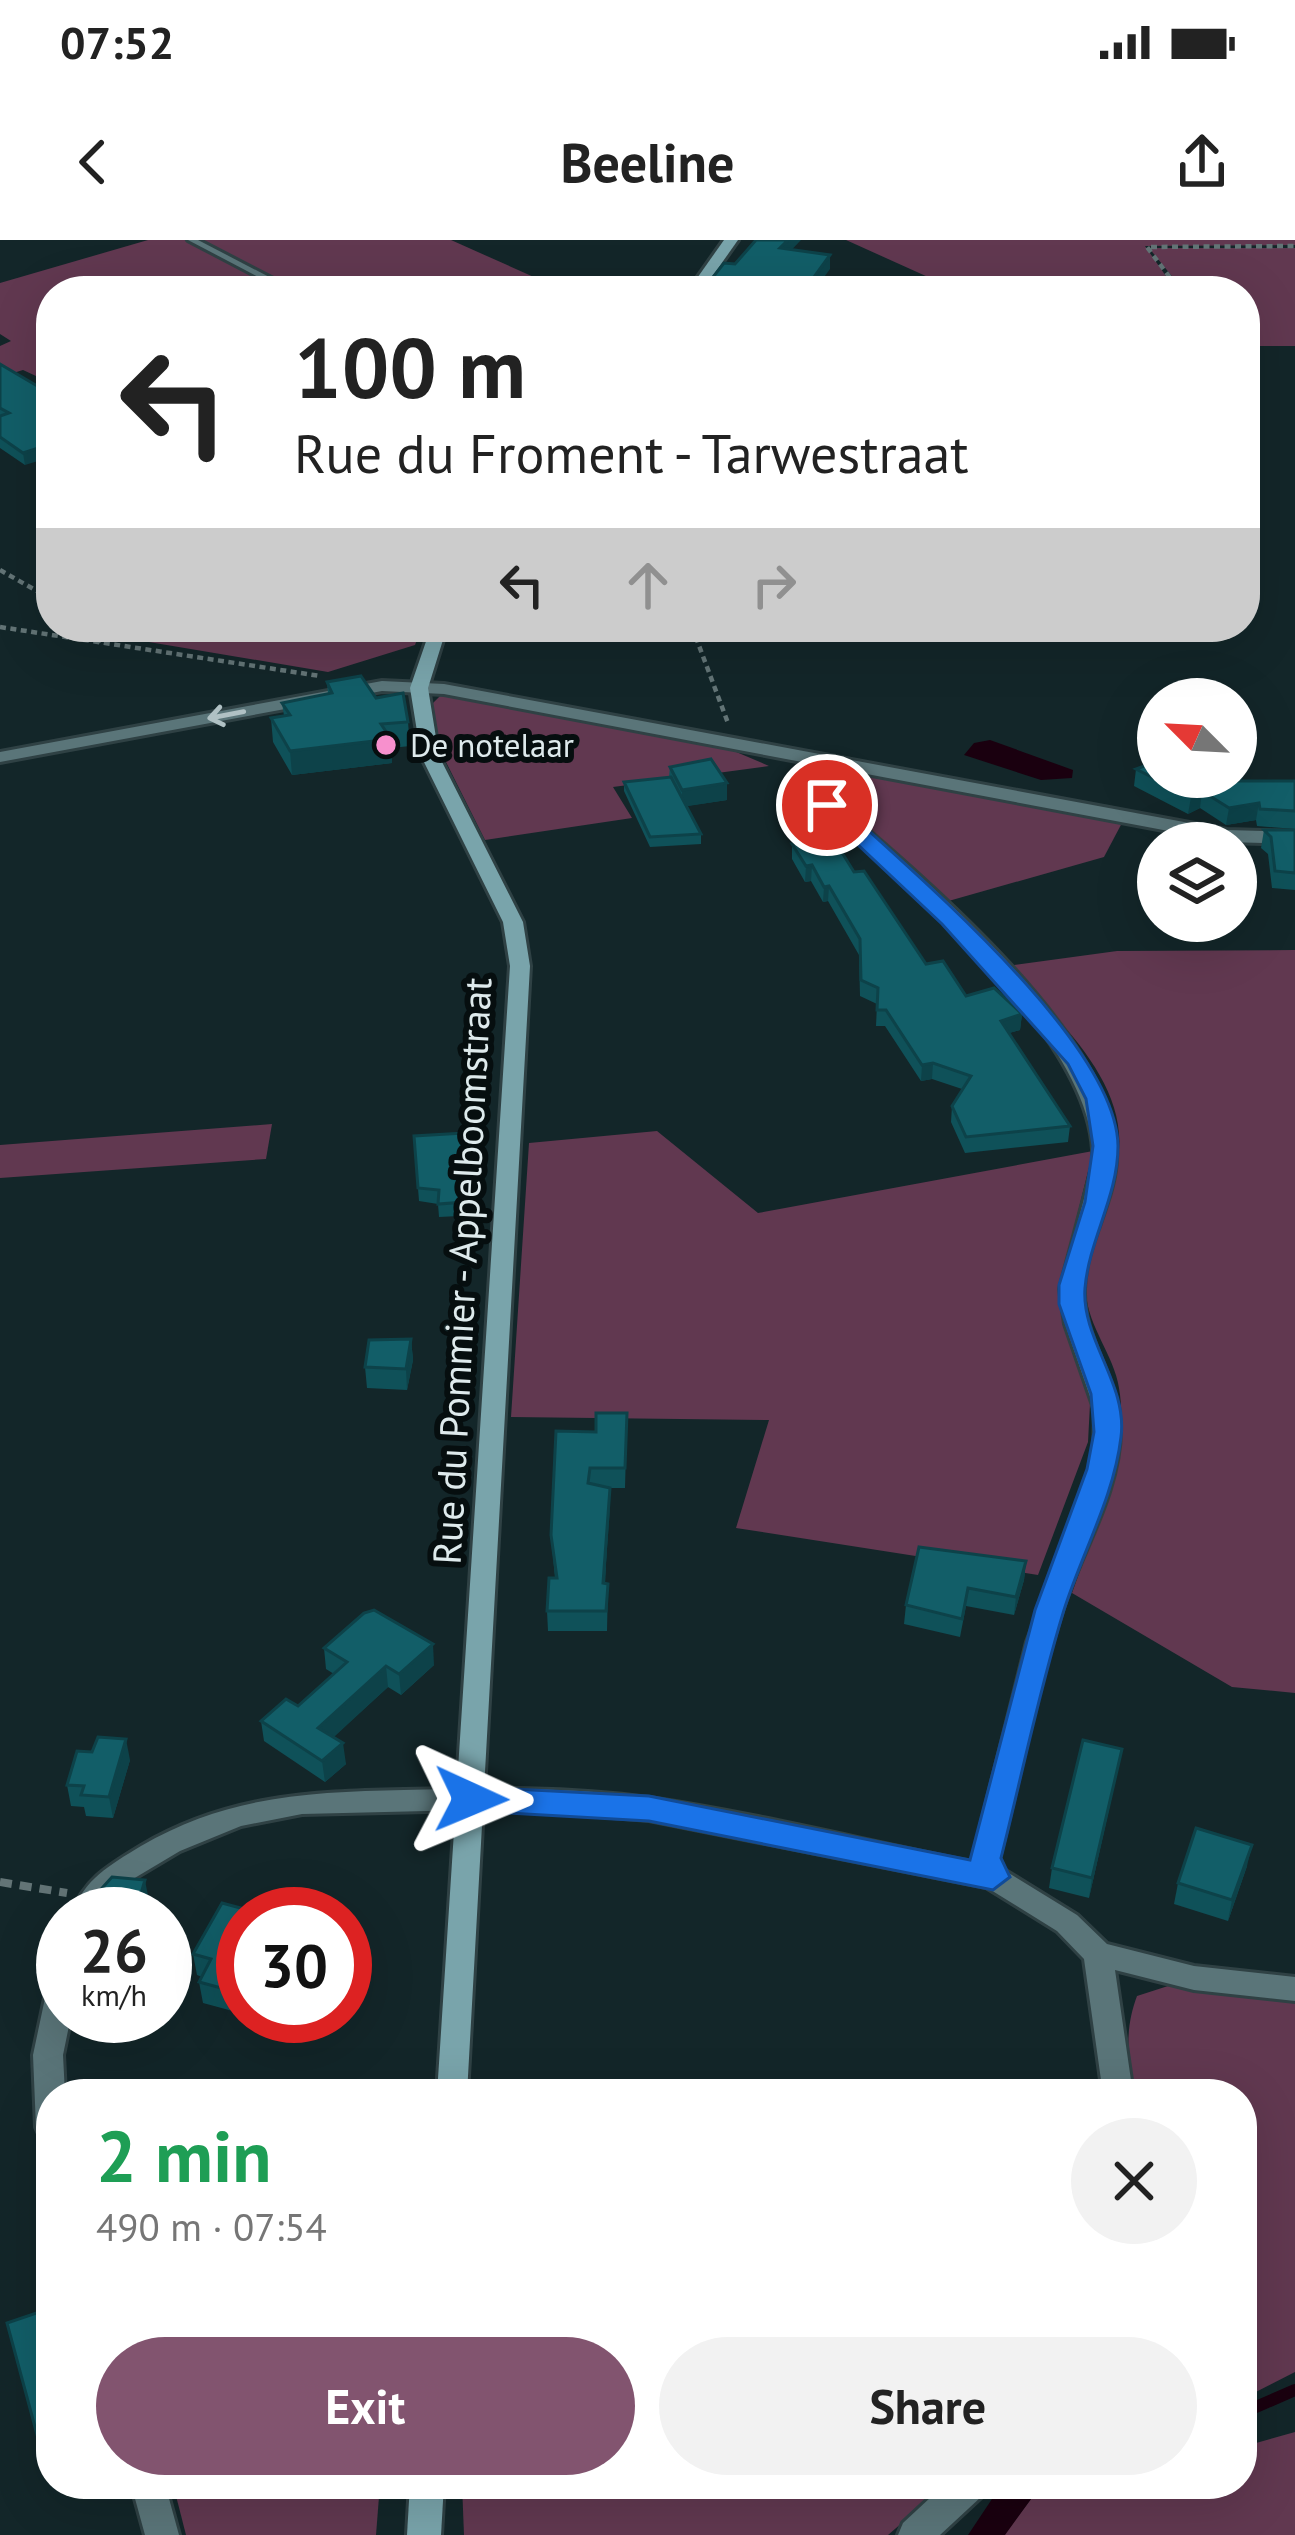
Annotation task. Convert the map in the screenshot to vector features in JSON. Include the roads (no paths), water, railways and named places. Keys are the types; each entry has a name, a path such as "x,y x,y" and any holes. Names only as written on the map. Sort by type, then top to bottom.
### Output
{"street":[{"path":"706,276 731,240"},
{"name":"Rue du Pommier - Appelboomstraat","path":"434,642 419,688 430,756 513,922 520,966 453,2079"},
{"path":"0,757 382,686 419,688 1227,836 1295,838"},
{"path":"813,758 803,784 876,848 1005,976 1078,1061 1098,1099 1106,1146 1098,1202 1072,1285 1072,1304 1104,1394 1108,1432 1101,1469 1049,1610 985,1858 993,1877"},
{"path":"106,1887 118,1874 170,1843 237,1816 302,1803 471,1799 649,1809 993,1877 1066,1923 1098,1954 1194,1978 1295,1989"},
{"path":"1098,1954 1116,2079"},
{"path":"49,2079 51,2043"},
{"path":"152,2499 162,2535"},
{"path":"424,2535 426,2499"},
{"path":"914,2535 954,2499"}],"lane":[{"path":"192,240 264,276"}],"waterway":[{"path":"1257,2406 1295,2390"}],"place":[{"name":"De notelaar","path":"386,745"}]}
